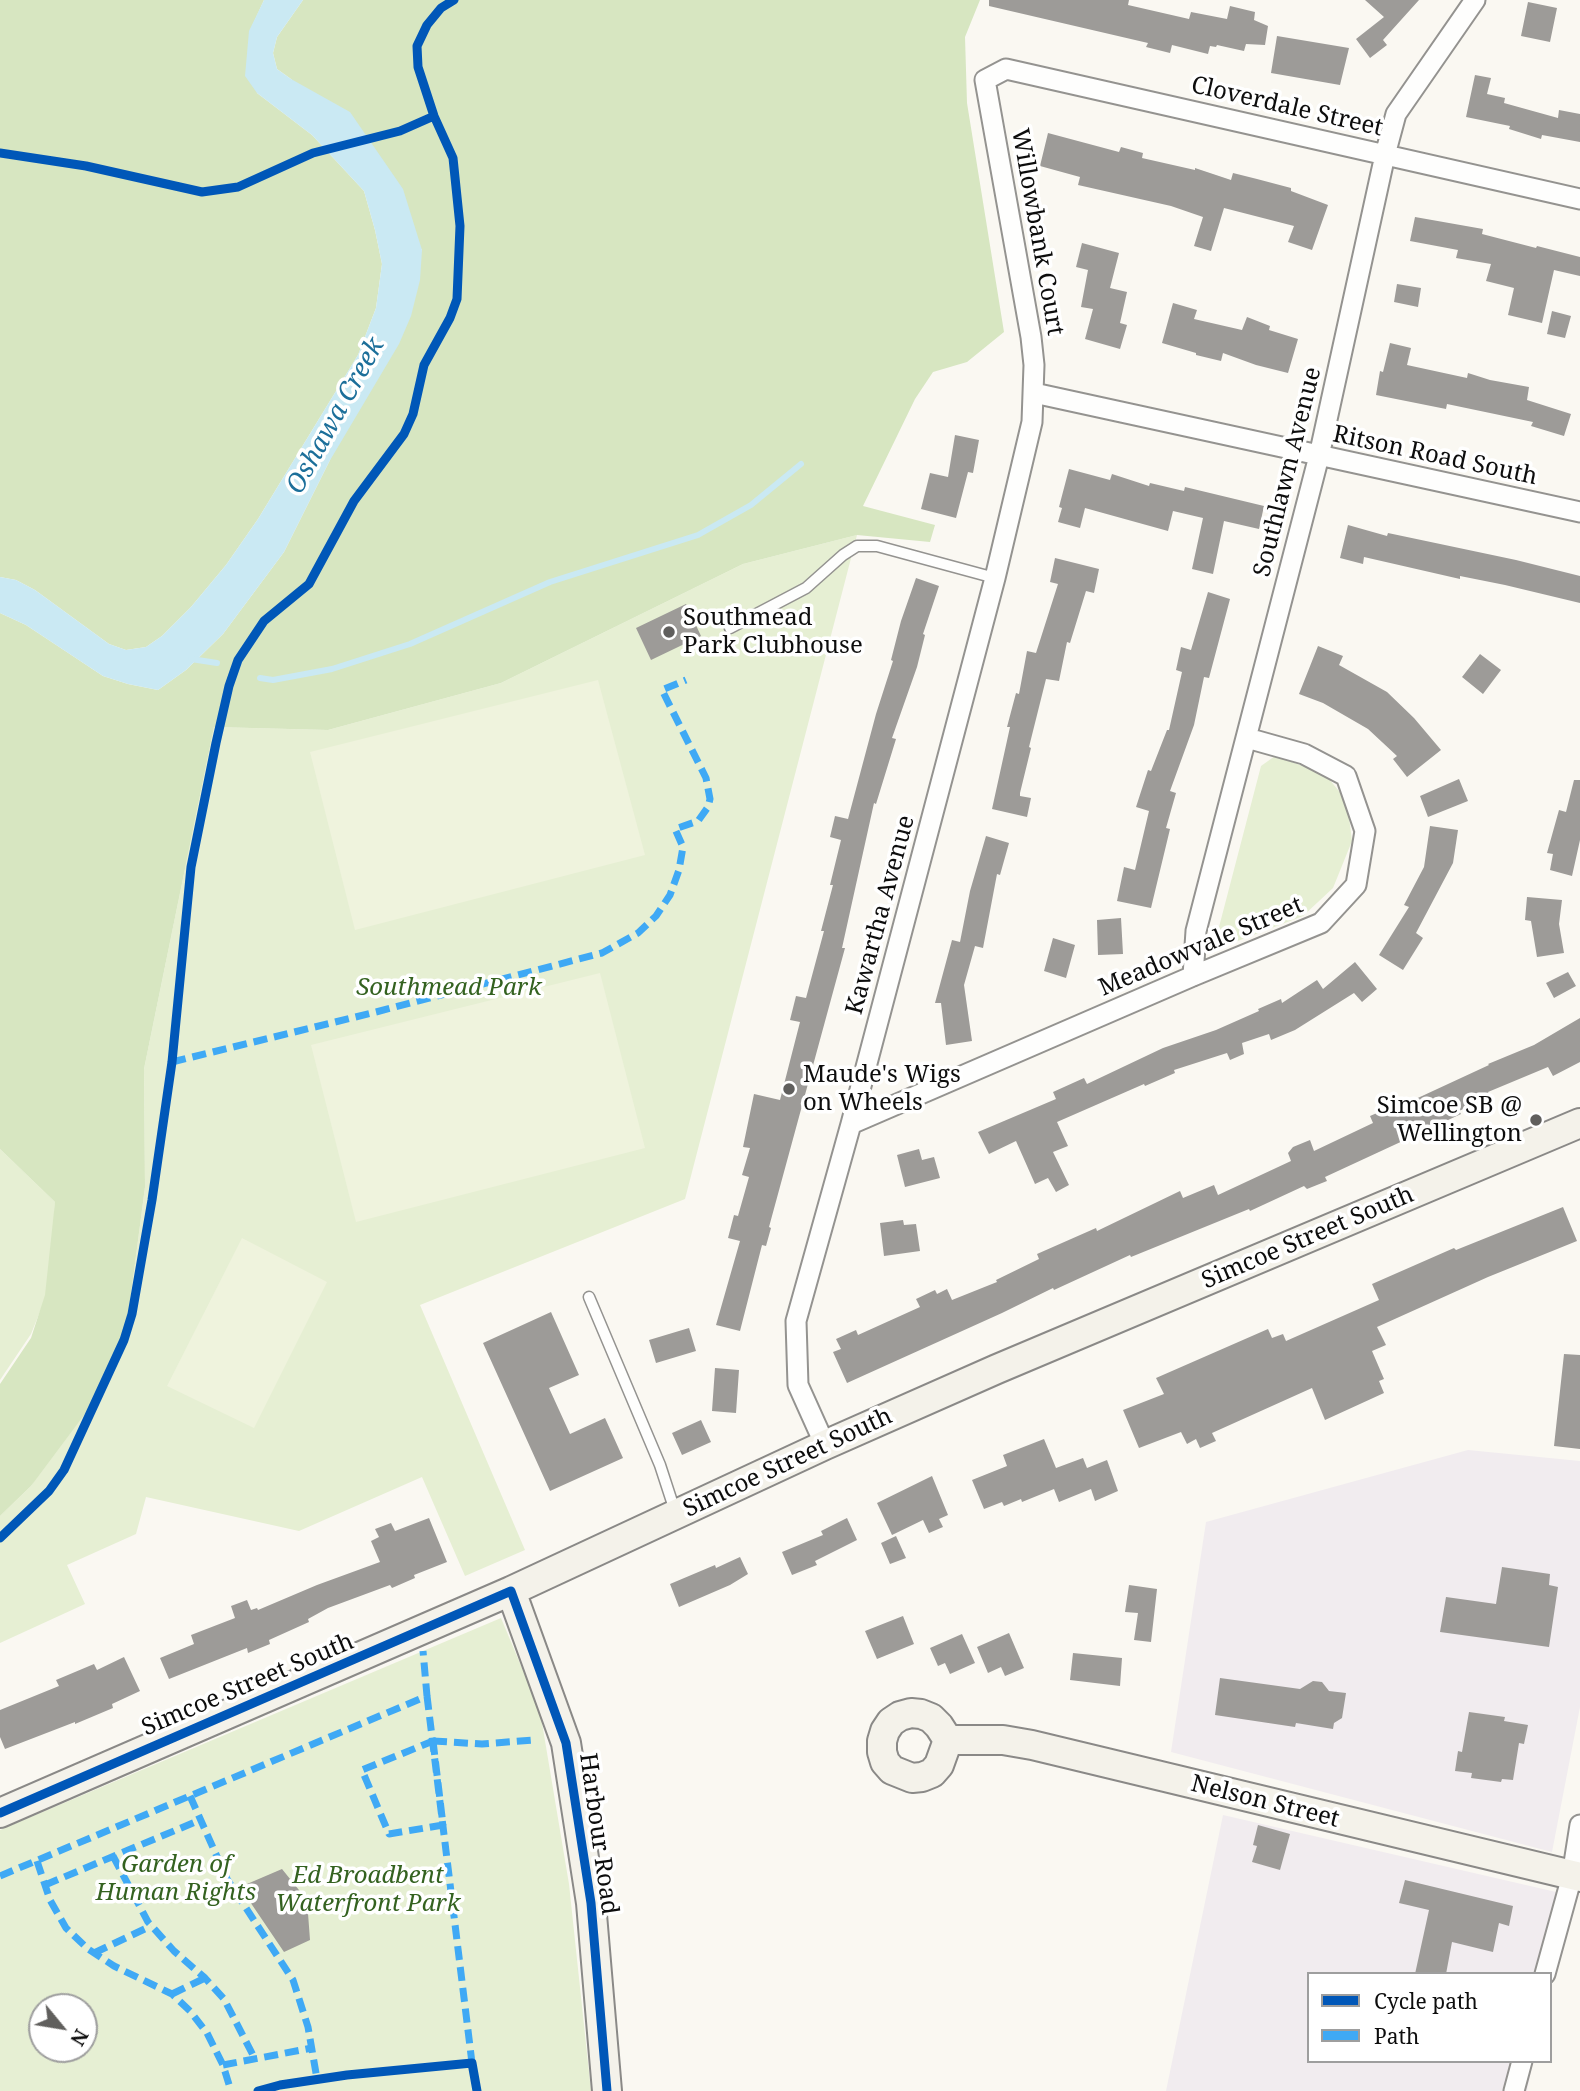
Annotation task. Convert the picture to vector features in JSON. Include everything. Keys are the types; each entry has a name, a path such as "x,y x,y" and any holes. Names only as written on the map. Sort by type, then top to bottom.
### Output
{"street":[{"name":"Southlawn Avenue","path":"1193,976 1196,931 1319,456 1396,114 1475,0"},
{"name":"Cloverdale Street","path":"985,80 1006,69 1580,198"},
{"name":"Willowbank Court","path":"985,80 1026,301 1034,365 1034,393"},
{"name":"Ritson Road South","path":"1034,393 1580,512"},
{"name":"Kawartha Avenue","path":"825,1445 798,1385 796,1321 851,1124 995,578 1025,456 1032,422 1034,393"},
{"name":"Meadowvale Street","path":"851,1124 1321,923 1356,885 1365,831 1346,776 1304,754 1247,738"},
{"name":"Simcoe Street South","path":"0,1813 511,1591 825,1445 997,1369 1580,1123"},
{"name":"Harbour Road","path":"511,1591 566,1743 590,1903 607,2091"},
{"name":"Nelson Street","path":"948,1740 1003,1740 1032,1745 1576,1877"},
{"path":"1546,1972 1576,1877 1580,1825"},
{"path":"1514,2091 1521,2063"}],"lane":[{"path":"730,628 806,587 843,555 857,547 877,546 995,578"},
{"path":"589,1297 660,1465 676,1514"}],"shaded area":[{"path":"1468,1450 1580,1461 1580,1707 1552,1852 1171,1752 1206,1522"},
{"path":"1223,1815 1569,1895 1550,1972 1307,1972 1307,2063 1533,2063 1527,2091 1166,2091"}],"green space":[{"path":"0,0 264,0 250,31 257,93 312,135 364,191 375,230 382,264 376,308 358,355 258,519 226,565 191,607 162,636 146,647 126,650 109,644 35,590 16,580 0,577"},
{"path":"303,0 980,0 965,37 967,103 1004,332 967,362 933,372 915,399 863,506 935,525 930,542 857,535 743,564 501,683 328,730 214,727 144,1069 145,1187 127,1325 93,1403 31,1486 0,1516 0,1384 31,1338 45,1295 55,1202 0,1149 0,613 26,625 103,676 158,690 186,670 223,634 284,552 329,462 422,250 291,79 277,69 273,53 277,37"},
{"name":"Southmead Park","path":"857,535 685,1199 420,1305 525,1550 465,1576 422,1477 299,1531 146,1497 136,1534 67,1565 85,1604 0,1643 0,1516 31,1486 127,1325 145,1187 144,1069 214,727 328,730 501,683 743,564"},
{"path":"598,680 645,855 355,930 310,752"},
{"path":"1275,756 1325,774 1347,801 1352,841 1333,888 1303,916 1235,942 1225,937 1219,927 1261,766"},
{"path":"600,973 645,1148 356,1222 311,1045"},
{"path":"0,1149 55,1202 51,1284 31,1334 0,1380"},
{"path":"242,1238 327,1282 254,1428 167,1386"},
{"name":"Ed Broadbent Waterfront Park","path":"501,1618 540,1711 569,1884 591,2091 0,2091 0,1830"}],"water":[{"name":"Oshawa Creek","path":"264,0 303,0 277,37 273,53 277,69 350,112 403,189 422,250 420,280 411,316 399,344 329,462 284,552 223,634 186,670 158,690 103,676 26,625 0,613 0,577 16,580 35,590 109,644 126,650 146,647 162,636 191,607 226,565 258,519 358,355 376,308 382,264 375,230 364,191 312,135 257,93 245,76 249,31"}],"building":[{"path":"989,0 1129,0 1128,5 1189,19 1191,12 1227,19 1230,6 1255,12 1254,20 1268,26 1265,45 1246,44 1244,51 1217,45 1210,46 1208,54 1172,45 1170,53 1146,47 1148,43 989,6"},
{"path":"1365,0 1419,0 1383,40 1387,45 1370,58 1356,39 1384,17"},
{"path":"1528,2 1557,8 1550,42 1521,36"},
{"path":"1277,36 1349,48 1340,85 1271,73"},
{"path":"1475,75 1491,78 1487,94 1505,98 1504,103 1558,118 1559,110 1580,114 1580,142 1542,135 1541,139 1509,129 1510,126 1466,117"},
{"path":"1048,133 1119,152 1121,147 1143,153 1142,158 1195,168 1231,180 1233,173 1257,179 1291,188 1291,191 1328,205 1312,250 1288,242 1294,226 1224,208 1211,251 1194,246 1203,217 1171,206 1078,185 1080,177 1040,166"},
{"path":"1415,217 1483,229 1482,234 1580,257 1580,276 1554,270 1542,323 1508,315 1514,288 1486,281 1491,264 1456,258 1458,250 1410,241"},
{"path":"1082,243 1119,253 1110,288 1127,292 1120,323 1127,325 1120,349 1085,339 1093,309 1081,307 1088,270 1076,267"},
{"path":"1397,284 1421,288 1418,307 1394,302"},
{"path":"1173,303 1197,310 1194,319 1242,330 1247,317 1270,326 1269,330 1298,339 1288,373 1223,353 1221,361 1162,343"},
{"path":"1552,311 1571,316 1565,338 1547,334"},
{"path":"1390,343 1411,348 1407,365 1467,378 1468,373 1529,387 1527,400 1571,414 1564,436 1531,426 1533,422 1447,404 1446,409 1376,395 1380,371 1383,372"},
{"path":"955,435 979,440 973,473 968,472 956,518 921,509 930,473 948,477"},
{"path":"1069,469 1110,480 1112,474 1149,486 1150,483 1184,491 1185,487 1264,506 1259,529 1224,521 1213,574 1192,569 1203,518 1173,511 1168,531 1085,508 1080,528 1058,522"},
{"path":"1348,525 1387,536 1388,533 1580,576 1580,603 1364,557 1363,564 1340,558"},
{"path":"1055,558 1099,569 1094,593 1086,591 1070,643 1067,642 1059,681 1046,679 1020,793 1020,796 1031,798 1027,817 992,809 1010,727 1007,727 1016,693 1019,694 1027,651 1036,653 1058,584 1050,582"},
{"path":"916,578 939,586 923,634 925,635 917,667 892,738 896,739 876,804 874,803 842,948 845,948 769,1227 771,1228 766,1246 762,1245 740,1331 716,1325 740,1241 728,1238 734,1215 738,1216 749,1177 742,1175 750,1148 743,1147 754,1094 780,1100 800,1022 790,1020 796,996 806,998 833,885 830,885 841,840 830,837 835,816 848,819 893,661 891,660 901,621"},
{"path":"1208,592 1230,599 1209,678 1204,677 1194,725 1170,791 1176,793 1166,828 1170,829 1151,908 1117,901 1124,867 1135,870 1149,811 1136,807 1148,770 1151,771 1169,730 1182,672 1176,670 1181,647 1191,650"},
{"name":"Southmead Park Clubhouse","path":"686,604 701,636 651,660 636,628"},
{"path":"1318,646 1343,656 1339,665 1387,692 1441,750 1407,777 1393,759 1397,756 1368,729 1323,703 1299,694"},
{"path":"1480,654 1501,670 1483,694 1462,677"},
{"path":"1459,779 1468,801 1428,817 1420,796"},
{"path":"1574,780 1580,780 1580,840 1572,876 1550,870 1553,854 1547,853 1559,810 1566,812"},
{"path":"1430,826 1458,830 1453,863 1416,933 1423,938 1403,970 1379,955 1409,907 1404,905 1424,867"},
{"path":"986,836 1009,843 1000,875 997,874 983,948 975,946 964,985 972,1041 946,1045 941,1003 935,1003 952,940 960,942 970,891"},
{"path":"1527,897 1562,900 1559,924 1564,953 1537,957 1531,921 1525,920"},
{"path":"1121,918 1123,954 1098,955 1097,920"},
{"path":"1053,938 1075,945 1066,978 1044,971"},
{"path":"1355,962 1377,989 1362,1002 1354,993 1295,1030 1271,1040 1269,1034 1242,1043 1244,1054 1230,1060 1227,1053 1174,1070 1175,1073 1057,1122 1068,1146 1053,1152 1069,1185 1056,1192 1048,1178 1035,1184 1016,1141 989,1154 978,1132 1056,1099 1053,1092 1084,1078 1087,1084 1163,1048 1216,1030 1281,999 1282,1003 1317,980 1323,989"},
{"path":"1568,972 1576,986 1554,998 1546,983"},
{"path":"1580,1018 1580,1062 1553,1076 1548,1067 1488,1092 1490,1097 1459,1111 1461,1114 1325,1177 1327,1181 1307,1189 1304,1186 1250,1211 1249,1209 1131,1257 1130,1255 847,1383 833,1352 841,1349 836,1339 856,1330 858,1335 920,1307 916,1299 935,1290 937,1294 947,1289 952,1300 997,1282 996,1280 1039,1259 1037,1254 1096,1228 1097,1231 1180,1191 1183,1198 1214,1185 1218,1195 1291,1161 1288,1153 1293,1147 1310,1140 1314,1151 1373,1123 1370,1116 1393,1106 1394,1109 1534,1045"},
{"path":"919,1149 922,1160 934,1157 940,1178 905,1187 897,1155"},
{"path":"1563,1207 1577,1241 1377,1327 1386,1345 1372,1351 1384,1379 1379,1381 1384,1393 1325,1420 1312,1388 1212,1433 1216,1441 1200,1448 1196,1439 1187,1444 1181,1432 1139,1448 1123,1410 1164,1394 1156,1378 1268,1329 1272,1338 1283,1334 1286,1341 1379,1300 1372,1284 1454,1248 1456,1250"},
{"path":"903,1220 904,1225 916,1224 920,1251 884,1256 880,1223"},
{"path":"551,1312 579,1375 549,1388 570,1434 605,1418 623,1458 550,1491 483,1343"},
{"path":"689,1328 696,1351 656,1363 649,1340"},
{"path":"1564,1354 1580,1355 1580,1449 1554,1446"},
{"path":"715,1368 739,1370 736,1413 712,1411"},
{"path":"701,1420 711,1442 682,1455 672,1433"},
{"path":"1044,1439 1056,1468 1083,1458 1087,1468 1107,1460 1118,1491 1095,1501 1091,1489 1059,1502 1054,1489 1022,1502 1021,1499 1004,1506 1002,1502 984,1509 972,1480 1007,1466 1003,1455"},
{"path":"932,1476 948,1515 939,1519 943,1527 929,1533 923,1520 892,1535 877,1503"},
{"path":"429,1518 447,1562 414,1575 415,1578 392,1588 390,1585 328,1608 308,1619 309,1622 269,1640 270,1644 248,1653 247,1648 169,1679 160,1658 194,1644 191,1635 235,1618 231,1606 247,1600 251,1610 258,1610 380,1562 371,1541 379,1537 375,1529 391,1523 395,1531"},
{"path":"847,1518 857,1540 815,1561 817,1565 792,1575 782,1552 823,1535 821,1531"},
{"path":"896,1536 906,1558 890,1564 881,1543"},
{"path":"740,1557 748,1574 730,1585 679,1607 670,1584"},
{"path":"1502,1567 1550,1574 1549,1585 1558,1587 1549,1647 1440,1632 1446,1597 1496,1604"},
{"path":"1129,1585 1157,1589 1151,1642 1134,1640 1138,1613 1125,1612"},
{"path":"903,1616 914,1644 877,1659 865,1631"},
{"path":"1009,1633 1024,1668 1005,1676 1001,1667 988,1673 977,1647"},
{"path":"962,1634 975,1663 950,1674 945,1663 938,1666 930,1648"},
{"path":"1073,1653 1122,1658 1120,1686 1070,1680"},
{"path":"124,1657 140,1691 112,1704 113,1708 5,1749 0,1737 0,1710 59,1686 56,1680 94,1664 97,1670"},
{"path":"1220,1678 1300,1689 1313,1681 1322,1682 1329,1691 1346,1693 1342,1718 1334,1723 1333,1729 1296,1723 1295,1727 1215,1715"},
{"path":"1469,1712 1505,1717 1504,1721 1528,1725 1524,1744 1519,1743 1513,1780 1502,1779 1501,1782 1471,1778 1472,1773 1455,1771 1458,1751 1462,1752"},
{"path":"1258,1825 1290,1834 1280,1870 1252,1862 1257,1846 1253,1845"},
{"path":"282,1869 307,1900 310,1940 284,1952 240,1887"},
{"path":"1405,1880 1513,1906 1509,1926 1499,1923 1493,1952 1452,1942 1446,1972 1415,1972 1429,1910 1399,1903"}],"waterway":[{"path":"260,678 273,680 332,669 410,644 550,582 698,535 751,505 801,464"},
{"path":"191,659 217,663"}],"marked path":[{"path":"172,1062 602,953 638,933 656,916 670,895 679,870 683,847 675,829 698,821 710,799 706,778 662,690 686,680"},
{"path":"0,1876 427,1696 423,1651"},
{"path":"427,1696 472,2063"},
{"path":"433,1741 482,1744 533,1740"},
{"path":"433,1741 443,1825 389,1834 362,1770 433,1741"},
{"path":"190,1796 227,1879 293,1980 308,2027 317,2079"},
{"path":"45,1885 200,1820"},
{"path":"113,1856 148,1922 224,1999 255,2059"},
{"path":"37,1861 50,1900 66,1928 88,1949 114,1966 172,1994 190,2011 207,2033 223,2065 231,2091"},
{"path":"94,1953 151,1926"},
{"path":"172,1994 205,1978"},
{"path":"223,2065 312,2048"}],"cycle path":[{"path":"0,1538 49,1491 64,1470 124,1340 132,1314 172,1062 191,867 216,743 238,660 264,621 309,584 354,501 404,434 413,414 424,365 450,318 457,299 460,226 453,158 434,116 418,67 417,46 427,25 441,8 454,0"},
{"path":"0,153 86,166 202,192 238,187 313,153 400,131 434,116"},
{"path":"0,1813 511,1591 566,1743 591,1903 607,2091"},
{"path":"258,2091 347,2075 472,2063 477,2091"}],"place":[{"name":"Southmead Park Clubhouse","path":"669,632"},
{"name":"Maude's Wigs on Wheels","path":"789,1089"},
{"name":"Simcoe SB @ Wellington","path":"1536,1120"}],"park label":[{"name":"Garden of Human Rights","path":"176,1879"}]}
